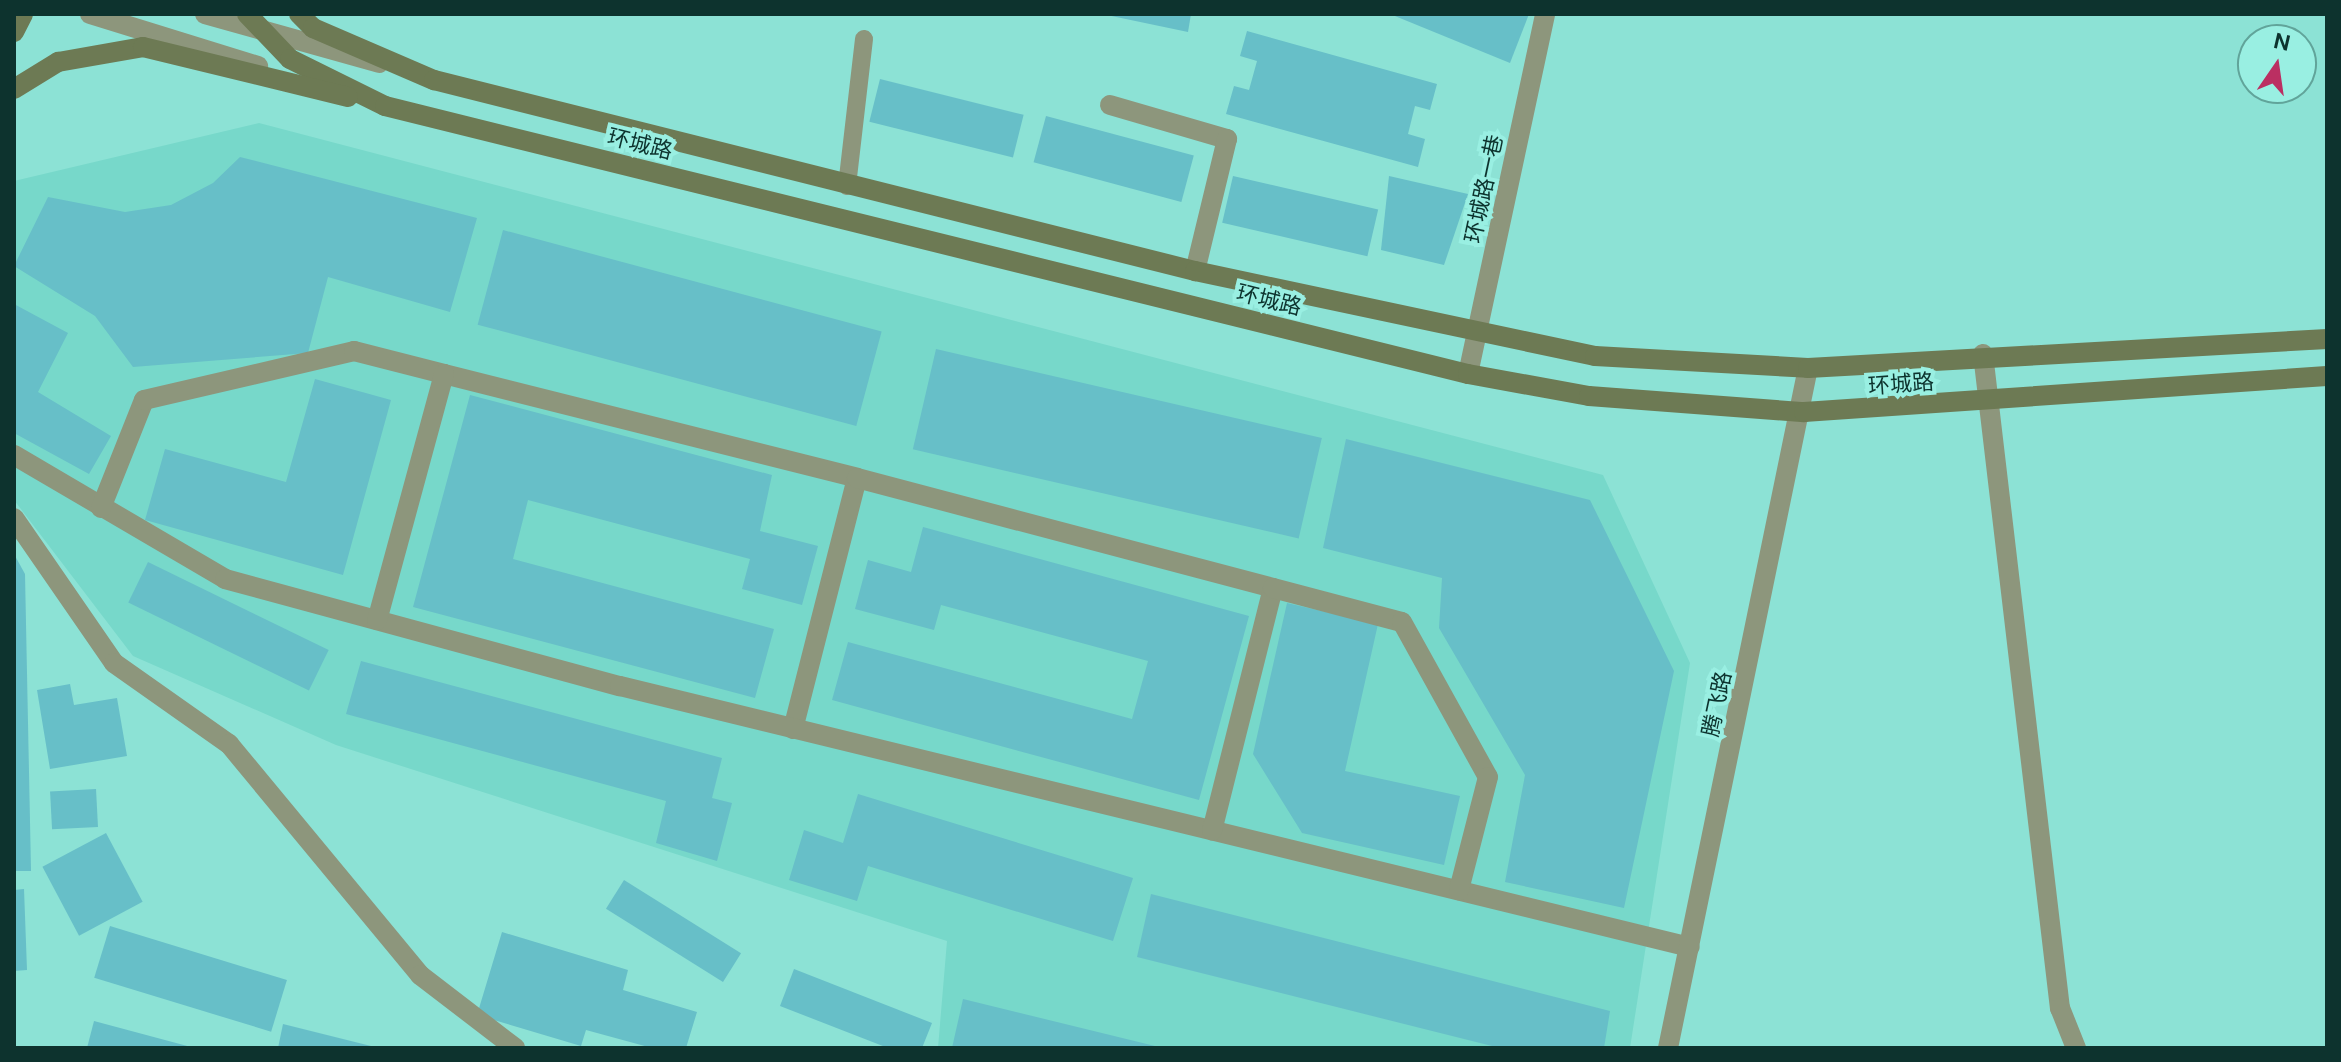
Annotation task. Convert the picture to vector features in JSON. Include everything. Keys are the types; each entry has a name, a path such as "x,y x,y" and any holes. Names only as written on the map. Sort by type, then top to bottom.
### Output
{"main road":[{"path":"14,32 23,14"},
{"name":"环城路","path":"247,14 290,59 385,106 1468,374 1589,396 1804,412 1986,402 2327,376"},
{"name":"环城路","path":"299,14 313,28 391,66 847,186 1195,271 1476,336 1595,356 1808,368 1983,354 2327,339"},
{"path":"14,89 58,62 143,47 385,106"}],"street":[{"path":"90,14 385,106"},
{"path":"205,14 266,34 391,66"},
{"name":"环城路一巷","path":"1468,374 1545,14"},
{"path":"1110,105 1227,139 1195,271"},
{"path":"101,508 144,400 354,351 857,478 1402,622 1488,777 1459,890"},
{"path":"1983,354 1986,402 2060,1008 2076,1048"},
{"name":"腾飞路","path":"1668,1048 1804,412 1808,368"},
{"path":"377,620 444,374"},
{"path":"14,455 225,579 793,729 1690,947"},
{"path":"793,729 857,478"},
{"path":"14,518 114,663 229,744 420,975 515,1048"},
{"path":"1212,830 1273,588"}],"lane":[{"path":"847,186 864,39"}],"shaded area":[{"path":"259,123 1603,475 1690,663 1630,1048 938,1048 947,941 336,745 133,656 14,500 14,181"}],"building":[{"path":"1102,14 1191,14 1188,32"},
{"path":"1390,14 1529,14 1510,63"},
{"path":"1247,31 1437,84 1430,110 1415,106 1408,134 1425,139 1418,167 1226,114 1234,86 1249,90 1257,61 1240,56"},
{"path":"880,79 1024,115 1013,157 869,122"},
{"path":"1046,116 1194,156 1181,202 1034,162"},
{"path":"240,157 477,218 450,312 328,277 308,353 133,367 95,316 14,266 48,197 125,212 171,205 213,183"},
{"path":"1233,176 1378,210 1367,256 1222,223"},
{"path":"1389,176 1468,194 1444,265 1381,250"},
{"path":"503,230 882,331 856,426 478,325"},
{"path":"14,304 68,333 38,392 111,436 89,474 14,433"},
{"path":"936,349 1322,438 1299,538 913,449"},
{"path":"315,379 391,400 343,575 145,520 165,449 286,482"},
{"path":"470,395 772,475 760,531 818,546 802,605 742,589 750,559 528,500 513,559 774,629 755,698 413,607"},
{"path":"1346,439 1590,500 1674,671 1624,908 1505,882 1525,775 1439,628 1442,578 1323,548"},
{"path":"923,527 1249,616 1199,800 832,700 848,642 1132,719 1148,661 941,605 934,630 855,609 868,560 911,572"},
{"path":"14,554 25,574 31,871 14,871"},
{"path":"148,562 329,650 309,691 128,602"},
{"path":"1287,603 1378,624 1345,771 1460,796 1444,865 1302,833 1253,754"},
{"path":"361,661 722,758 712,798 732,803 717,861 656,843 666,801 346,714"},
{"path":"70,684 74,705 117,698 127,756 50,769 37,690"},
{"path":"96,789 98,827 52,829 50,791"},
{"path":"858,794 1133,878 1113,941 868,866 857,901 789,880 804,830 843,843"},
{"path":"106,833 143,902 79,936 42,867"},
{"path":"624,880 741,953 723,982 606,909"},
{"path":"24,889 27,970 14,971 14,890"},
{"path":"1151,894 1610,1011 1604,1048 1500,1048 1137,957"},
{"path":"110,926 287,980 271,1032 94,978"},
{"path":"502,932 628,970 623,990 697,1012 686,1048 652,1048 586,1030 581,1046 477,1015"},
{"path":"794,969 932,1023 922,1048 888,1048 780,1006"},
{"path":"963,999 1159,1047 1159,1048 952,1048"},
{"path":"94,1021 191,1047 191,1048 87,1048"},
{"path":"283,1024 375,1047 375,1048 278,1048"}]}
